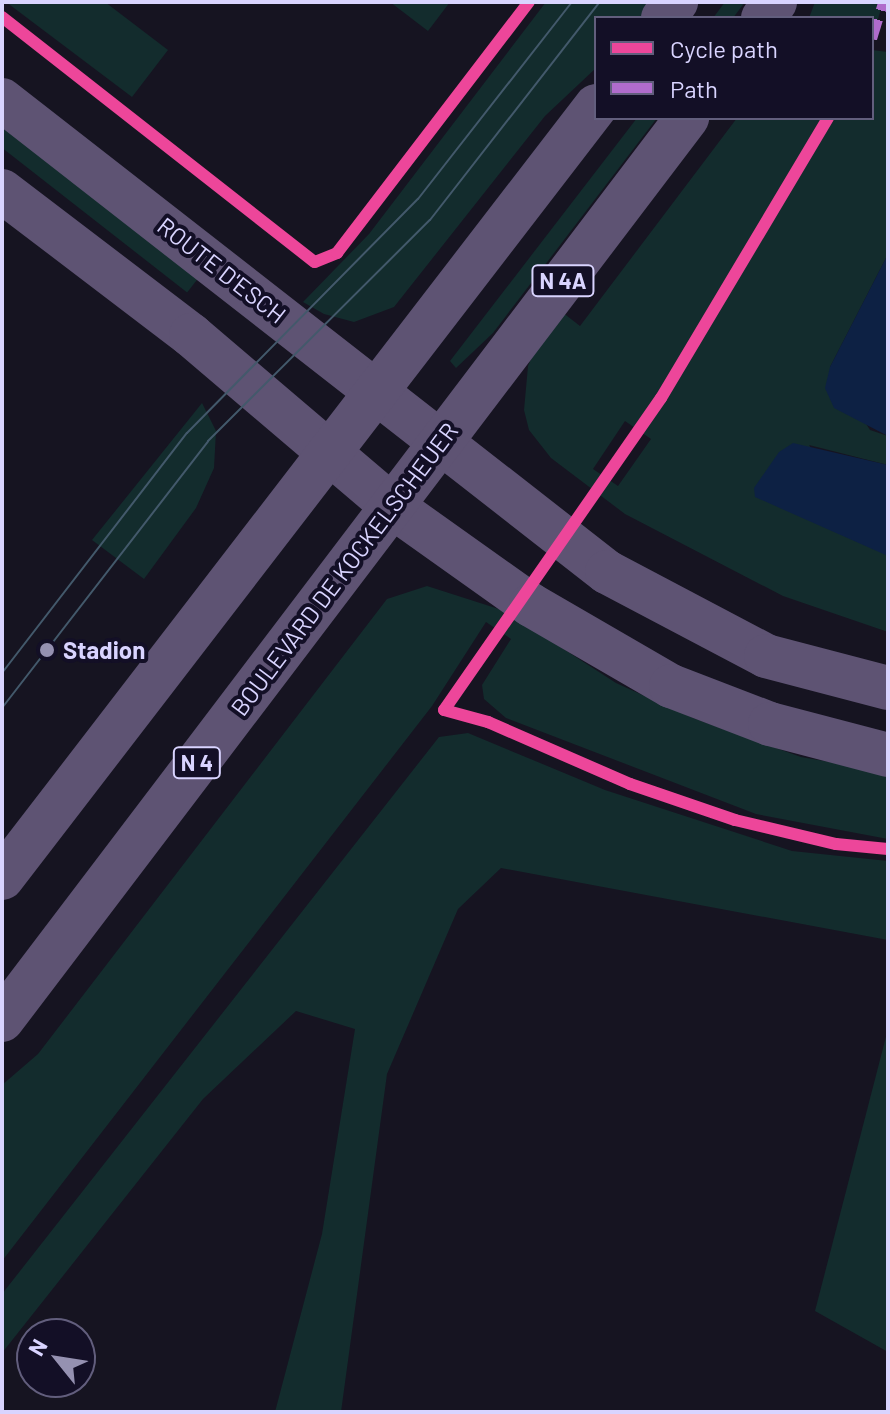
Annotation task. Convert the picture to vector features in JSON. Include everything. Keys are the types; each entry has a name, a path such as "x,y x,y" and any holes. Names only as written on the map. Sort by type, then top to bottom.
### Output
{"main road":[{"name":"ROUTE D'ESCH","path":"2,100 607,572 766,656 888,688"},
{"path":"2,878 594,109"},
{"name":"BOULEVARD DE KOCKELSCHEUER","path":"2,1020 685,120"},
{"path":"2,191 191,335 328,455 393,507 531,605 671,686 770,724 888,755"}],"green space":[{"path":"6,2 105,2 168,50 132,97"},
{"path":"390,2 450,2 428,31"},
{"path":"546,2 652,2 642,16 594,16 594,70 545,116 394,307 354,322 324,314 303,302 369,234"},
{"path":"725,2 745,2 734,16 714,16"},
{"path":"815,2 883,2 874,32 874,16 810,16"},
{"path":"874,50 888,52 888,254 830,367 870,430 888,436 888,465 809,445 888,556 888,632 783,596 625,514 551,458 529,430 524,410 528,366 544,329 562,312 580,326 735,120 874,120","holes":["625,421 651,439 618,486 593,469"]},
{"path":"635,120 655,120 493,333 456,368 450,361"},
{"path":"2,125 198,278 187,292 2,148"},
{"path":"202,403 216,431 214,468 196,508 144,579 92,540"},
{"path":"427,586 505,611 616,683 693,718 801,757 888,772 888,839 756,814 506,718 484,699 482,685 511,639 486,622 432,706 2,1261 2,1085 38,1054 387,599"},
{"path":"468,733 605,790 792,851 888,861 888,940 501,868 458,909 387,1074 341,1412 275,1412 322,1234 355,1029 296,1011 203,1099 30,1318 16,1318 16,1335 2,1353 2,1294 439,737"},
{"path":"888,1029 888,1352 815,1311"}],"water":[{"path":"888,254 888,436 834,408 825,388 830,367"},
{"path":"793,443 888,465 888,556 755,497 754,488 779,452"}],"tram line":[{"path":"2,673 187,433 418,199 572,2"},
{"path":"2,708 208,441 430,220 600,2"}],"marked path":[{"path":"874,32 883,2"}],"cycle path":[{"path":"2,17 315,262 337,253 529,2"},
{"path":"827,120 661,398 444,710 488,722 630,784 735,820 836,844 888,849"}],"place":[{"name":"Stadion","path":"47,650"}]}
